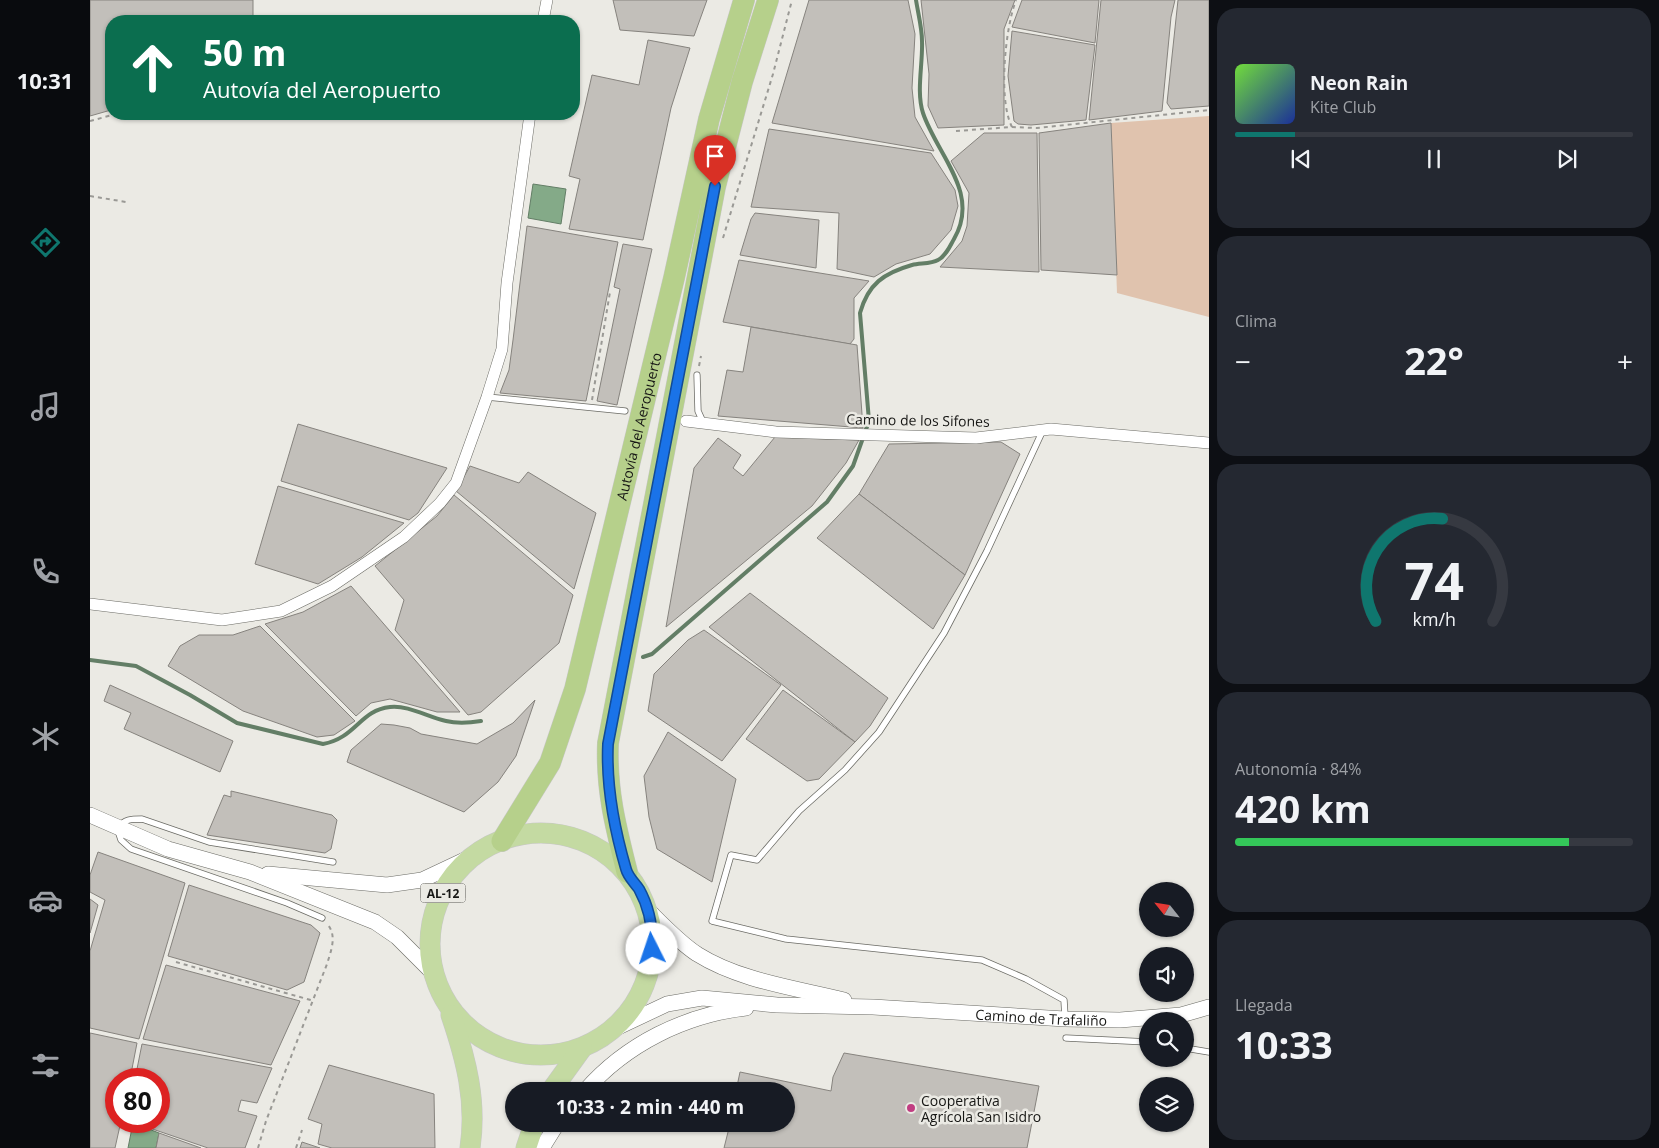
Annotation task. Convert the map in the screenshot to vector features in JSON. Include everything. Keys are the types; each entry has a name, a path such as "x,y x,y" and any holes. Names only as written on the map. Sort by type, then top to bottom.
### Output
{"highway":[{"name":"Autovía del Aeropuerto","path":"502,841 550,763 575,689 674,278 709,119 744,0"},
{"name":"Autovía del Aeropuerto","path":"627,872 611,807 607,770 608,744 715,186 742,82 768,0"},
{"name":"AL-12","path":"447,1006 467,1029 500,1048 522,1055 553,1056 582,1048 614,1029 632,1010 644,987 652,962 653,936 648,910 639,890 627,872 608,854 585,841 559,834 533,833 502,841 473,856 450,879 436,908 430,940 432,972 447,1006 467,1066 472,1118 470,1148"},
{"name":"AL-12","path":"557,1082 582,1048"},
{"path":"526,1148 531,1132"}],"street":[{"path":"544,15 547,0"},
{"path":"90,604 222,620 281,611 332,586 404,537 440,503 456,483 488,397 502,349 507,282 529,120"},
{"name":"Camino de los Sifones","path":"686,421 776,432 976,438 1051,428 1209,443"},
{"path":"90,815 168,849 250,872 374,922 397,937 432,972"},
{"path":"250,872 387,885 422,880 473,856"},
{"path":"648,910 678,940 698,954 723,967 752,978 873,1007"},
{"path":"614,1029 667,1004 702,998 778,1005 873,1007"},
{"path":"594,1082 623,1056 654,1036 683,1022 734,1010 778,1005"},
{"name":"Camino de Trafaliño","path":"873,1007 1065,1019 1120,1020 1181,1015 1209,1007"},
{"path":"542,1148 552,1132"}],"lane":[{"path":"697,375 698,411 703,422"},
{"path":"488,397 625,411"},
{"path":"1043,430 987,551 944,633 879,732 845,770 799,811 757,860 731,855 712,921 786,939 982,960 1026,979 1064,1000 1065,1019"},
{"path":"322,918 287,903 131,849 121,840 117,828 122,822 131,819 142,819 209,842 333,862"},
{"path":"1066,1038 1139,1042"},
{"path":"1194,1050 1209,1052"}],"path":[{"path":"720,246 734,208 747,156 773,74 792,0"},
{"path":"1012,127 1006,116 1005,62 1008,31 1016,0"},
{"path":"956,131 1012,127 1038,128 1209,110"},
{"path":"90,121 105,117"},
{"path":"90,196 126,202"},
{"path":"590,407 610,292"},
{"path":"697,375 702,348"},
{"path":"258,1148 274,1098 314,1001 333,943 332,929 322,918"},
{"path":"176,962 314,1001"},
{"path":"296,1148 302,1130"}],"shaded area":[{"path":"1209,116 1209,317 1117,293 1111,123"},
{"path":"533,184 566,189 561,224 528,218"},
{"path":"131,1133 159,1133 156,1148 128,1148"}],"building":[{"path":"90,0 253,0 253,15 105,15 105,112 90,116"},
{"path":"613,0 707,0 694,36 620,30"},
{"path":"809,0 908,0 915,34 912,88 915,117 934,151 772,123"},
{"path":"921,0 1015,0 1004,29 1004,125 938,128 928,106 929,74"},
{"path":"1022,0 1099,0 1095,43 1012,27"},
{"path":"1101,0 1175,0 1171,17 1162,111 1089,120"},
{"path":"1178,0 1209,0 1209,106 1171,109 1167,103"},
{"path":"1012,31 1095,45 1086,120 1031,125 1018,124 1014,121 1008,76"},
{"path":"648,40 690,48 671,108 643,240 569,229 580,179 569,176 592,75 639,85"},
{"path":"1111,123 1117,275 1041,270 1039,133"},
{"path":"769,129 931,153 955,190 958,206 951,230 930,254 896,264 874,277 837,269 839,213 751,207"},
{"path":"984,133 1037,133 1039,272 940,267 962,241 967,226 969,193 951,161"},
{"path":"755,213 819,220 816,268 740,255 751,219"},
{"path":"527,226 618,242 586,401 500,393 509,370"},
{"path":"623,244 652,249 617,405 597,401 620,289 614,287"},
{"path":"739,260 869,281 854,298 854,339 850,344 723,322"},
{"path":"751,327 857,345 863,428 718,416 727,370 743,372"},
{"path":"298,424 447,468 418,513 409,520 281,481"},
{"path":"775,437 859,440 846,463 812,506 666,627 694,468 718,438 741,455 733,468 743,476"},
{"path":"1001,442 1020,454 965,575 859,494 889,444"},
{"path":"470,466 519,483 528,472 596,513 574,589 456,491"},
{"path":"278,486 404,523 362,557 318,584 255,564"},
{"path":"859,494 965,575 933,629 817,538"},
{"path":"454,495 573,595 559,643 481,712 468,715 395,630 404,600 375,566 437,516"},
{"path":"351,586 460,712 437,712 390,699 371,703 356,716 265,624 303,612"},
{"path":"750,593 888,698 870,726 855,742 709,627"},
{"path":"260,626 355,721 334,735 317,737 243,711 168,666 180,646 199,635 233,635"},
{"path":"704,630 781,685 722,761 648,711 654,674 688,640"},
{"path":"110,685 233,741 220,772 124,729 131,713 104,701"},
{"path":"783,690 855,742 819,779 807,781 746,739"},
{"path":"535,700 516,756 498,782 464,812 347,762 351,750 381,724 410,728 421,734 477,744 513,723"},
{"path":"668,732 736,779 712,882 657,849 649,817 644,776"},
{"path":"231,791 332,815 337,820 331,849 325,853 207,835 224,795 231,797"},
{"path":"98,852 185,883 139,1039 90,1028 90,951 105,900 90,892 90,875"},
{"path":"189,885 311,925 320,933 304,982 287,990 168,956"},
{"path":"90,899 98,905 90,933"},
{"path":"166,965 300,1001 271,1065 143,1039"},
{"path":"90,1033 137,1043 132,1068 105,1068 105,1133 118,1133 115,1148 90,1148"},
{"path":"142,1044 272,1068 257,1103 241,1100 238,1111 257,1116 245,1148 208,1148 164,1133 170,1133 170,1068 137,1068"},
{"name":"Cooperativa Agrícola San Isidro","path":"844,1053 1039,1086 1027,1148 724,1148 728,1132 795,1132 795,1083 831,1091 833,1077"},
{"path":"329,1065 434,1094 435,1148 332,1148 318,1144 322,1124 308,1119"},
{"name":"Cooperativa Agrícola San Isidro","path":"740,1072 788,1082 738,1082"},
{"path":"159,1133 201,1148 156,1148"},
{"path":"302,1142 320,1148 300,1148"}],"waterway":[{"path":"643,657 652,654 827,502 853,466 869,421 860,313 863,303 873,287 885,276 902,268 938,260 946,253 954,239 961,222 963,206 960,190 954,175 929,129 921,105 922,36 916,0"},
{"path":"90,660 136,666 237,723 323,744 343,736 372,713 390,707 411,709 450,722 481,721"}],"place":[{"name":"Cooperativa Agrícola San Isidro","path":"911,1108"}],"route":[{"path":"652,949 653,936 648,910 639,890 627,872 611,807 607,770 608,744 615,698 715,186"}]}
